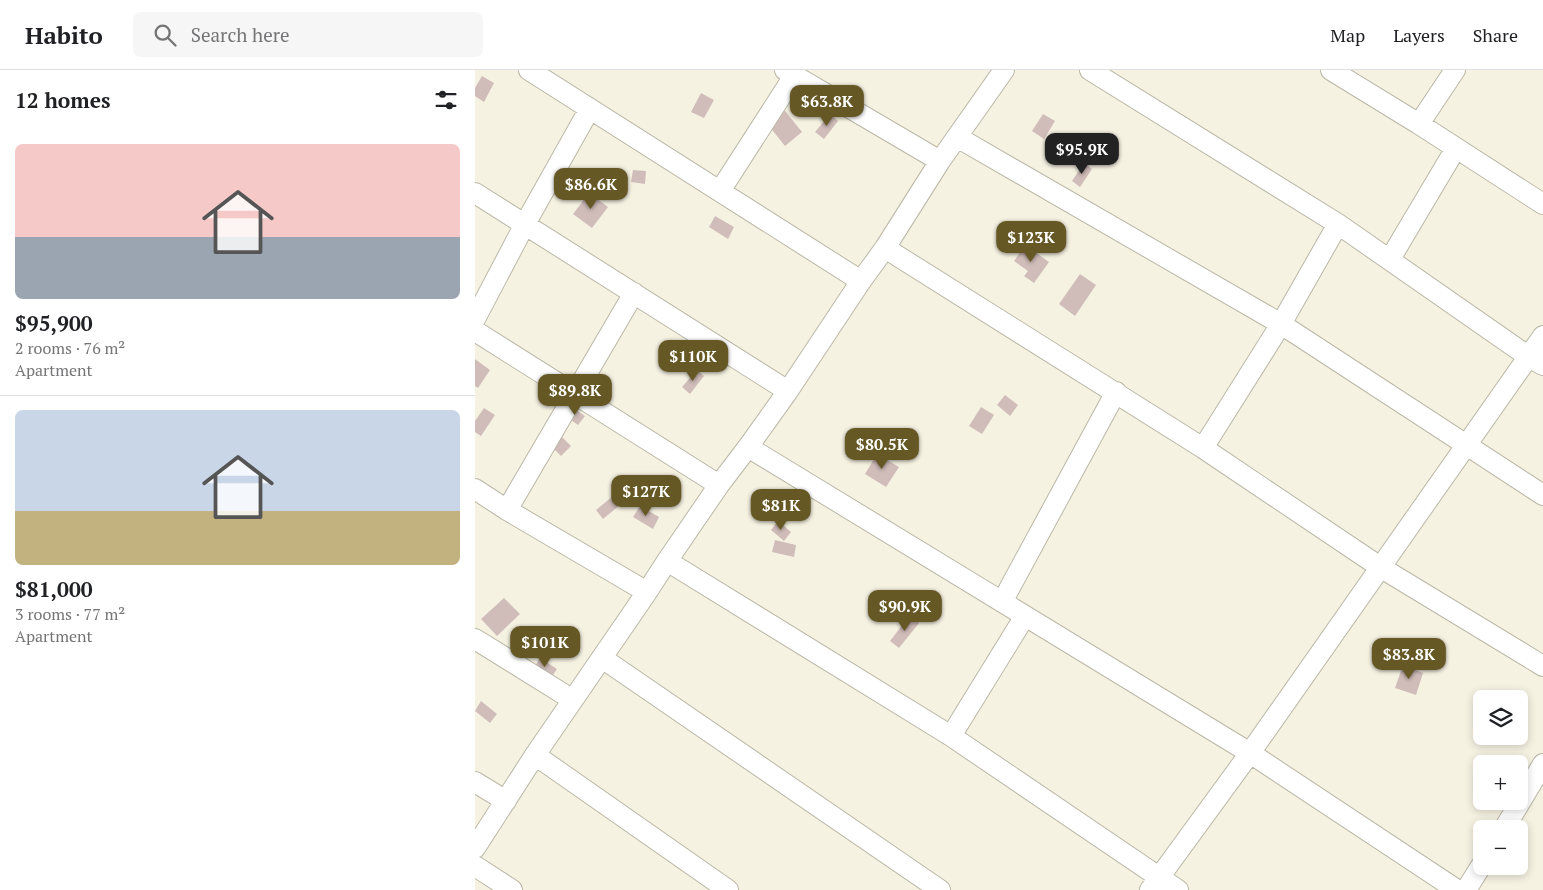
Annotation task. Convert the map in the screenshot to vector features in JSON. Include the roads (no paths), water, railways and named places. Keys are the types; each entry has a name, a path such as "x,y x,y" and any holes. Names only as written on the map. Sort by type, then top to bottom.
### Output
{"street":[{"path":"529,70 589,110 861,281"},
{"path":"1090,70 1338,224 1536,361"},
{"path":"1331,70 1543,204"},
{"path":"1419,124 1455,70"},
{"path":"475,848 667,561 788,390 885,248 940,161 1001,71"},
{"path":"720,191 789,73 940,161"},
{"path":"475,318 589,110"},
{"path":"957,137 1281,324 1543,495"},
{"path":"1390,259 1456,148"},
{"path":"475,194 788,390"},
{"path":"1203,448 1281,324 1338,224"},
{"path":"885,248 1203,448 1380,567 1543,666"},
{"path":"507,510 634,293"},
{"path":"475,331 719,485"},
{"path":"1155,884 1250,753 1466,445 1536,361 1543,336"},
{"path":"1003,602 1116,392"},
{"path":"748,447 1250,753 1457,890"},
{"path":"475,489 507,510 647,592"},
{"path":"667,561 951,736 1155,884 1178,890"},
{"path":"951,736 1025,616"},
{"path":"475,640 573,700"},
{"path":"602,658 940,890"},
{"path":"535,756 727,890"},
{"path":"1509,820 1543,764"},
{"path":"475,782 506,801"},
{"path":"475,866 512,890"},
{"path":"1467,890 1476,875"}]}
